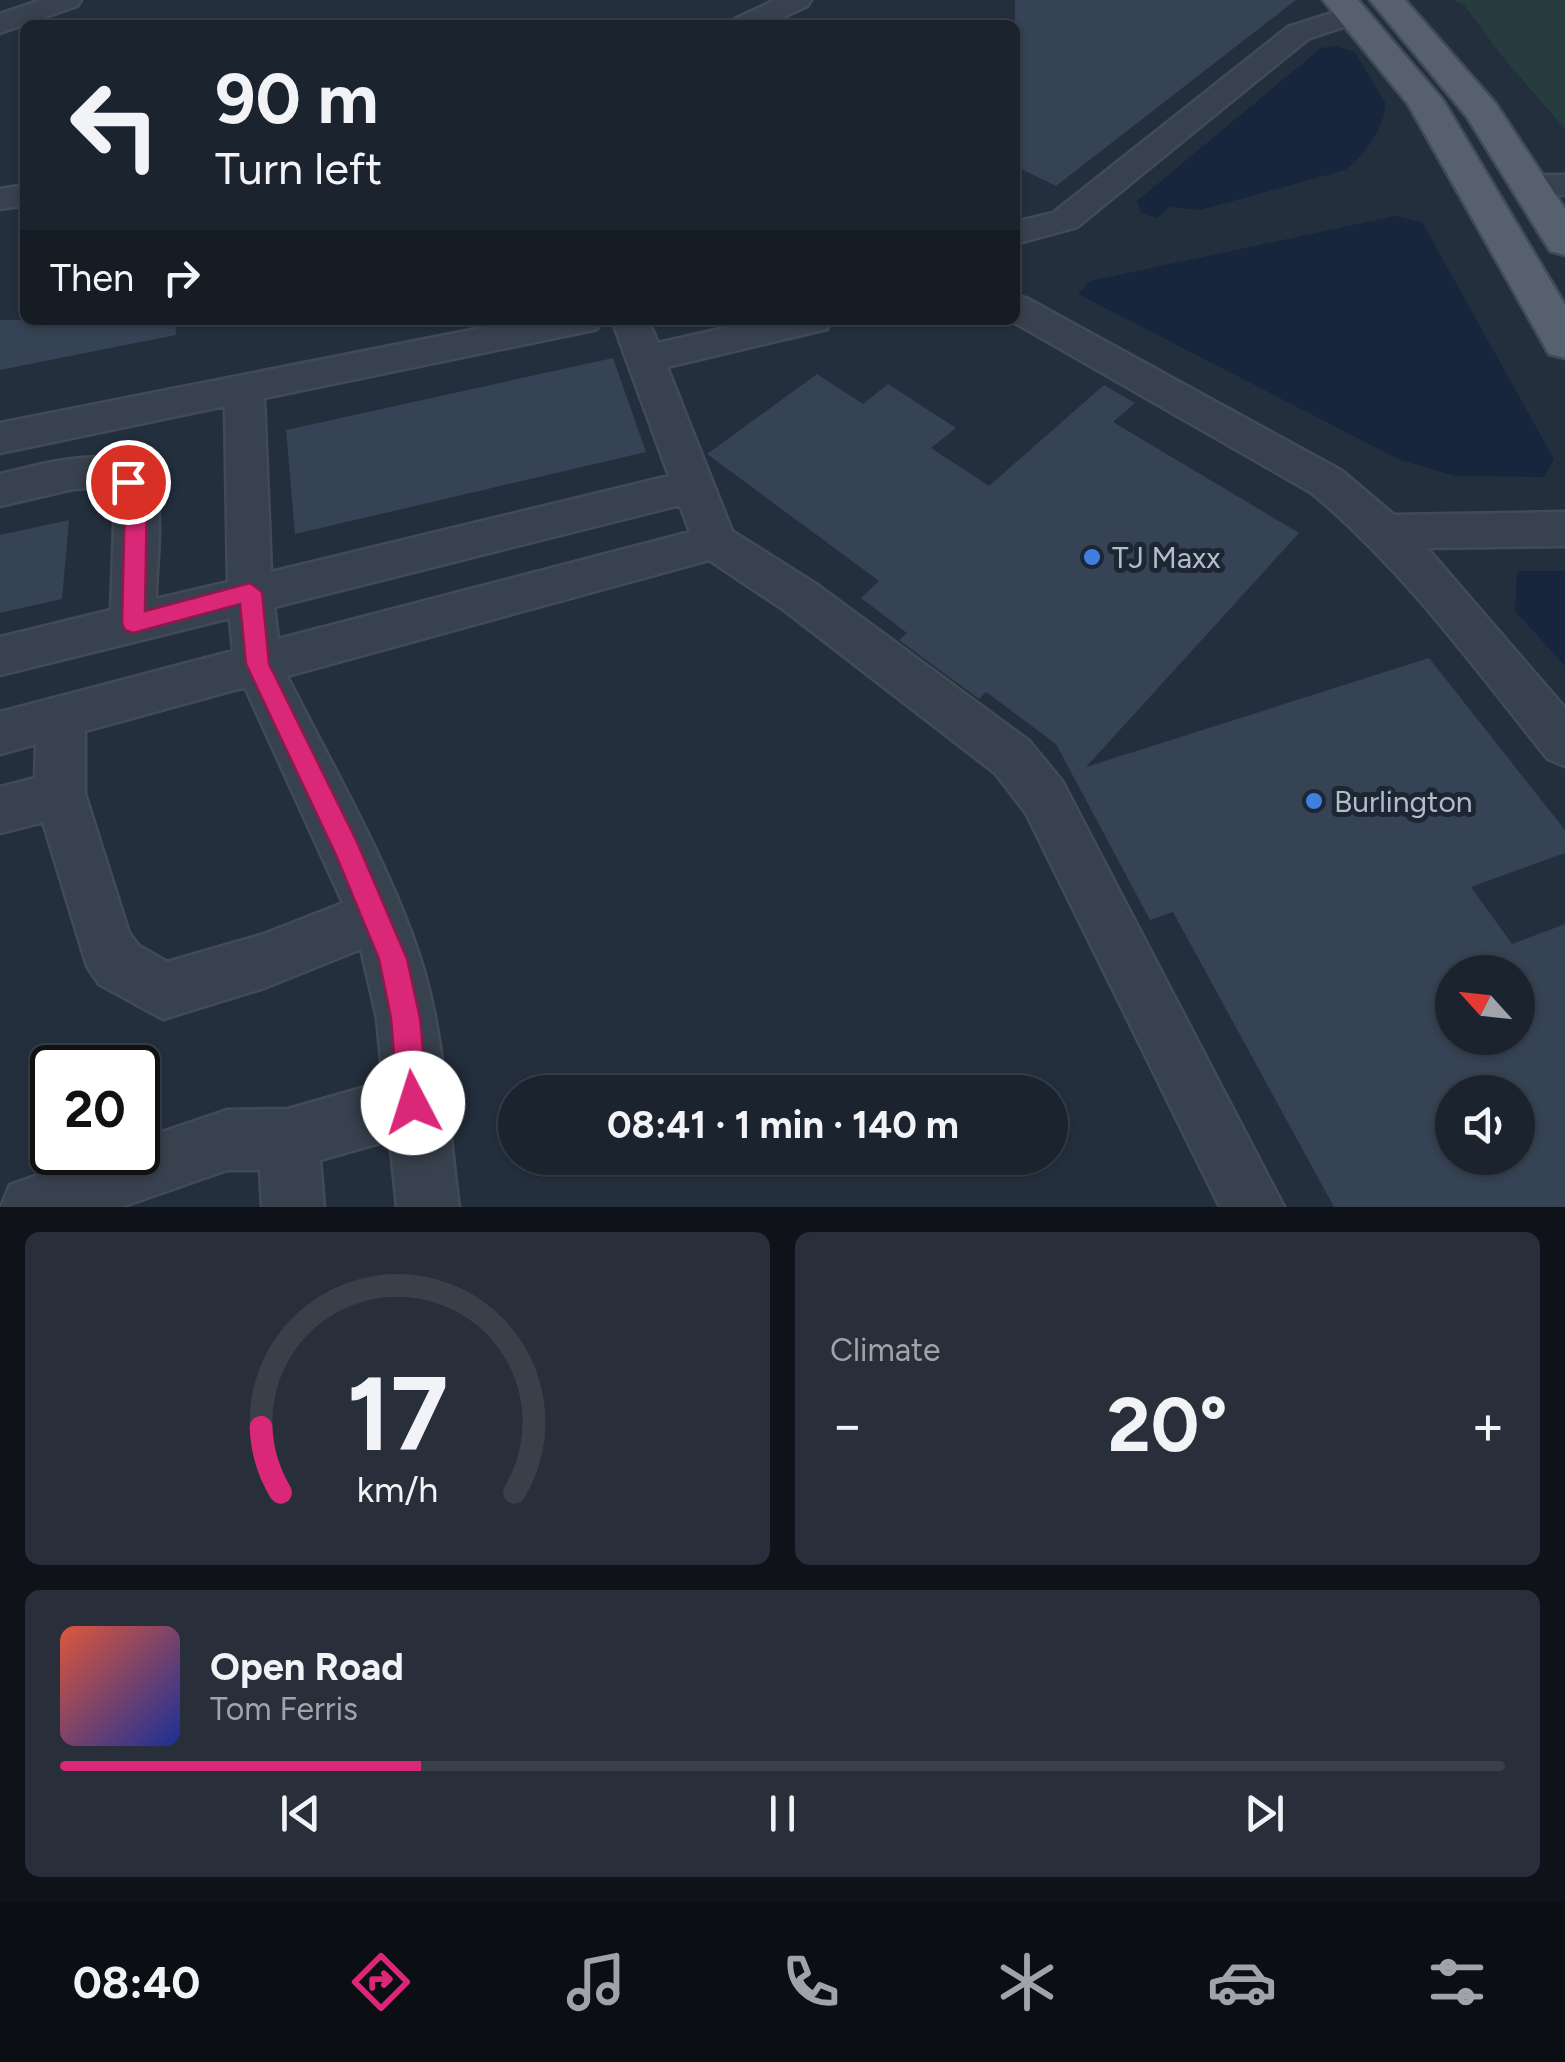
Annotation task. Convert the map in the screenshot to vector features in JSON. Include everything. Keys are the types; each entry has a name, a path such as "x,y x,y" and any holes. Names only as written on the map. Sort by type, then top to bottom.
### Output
{"main road":[{"path":"1370,6 1483,112 1547,185 1565,242"},
{"path":"1370,6 1565,343"}],"lane":[{"path":"0,24 67,0"},
{"path":"755,20 797,0"},
{"path":"1020,232 1065,220 1298,32 1370,6"},
{"path":"1020,310 1326,482 1386,532 1565,744"},
{"path":"0,438 559,325"},
{"path":"770,325 638,340 715,542 800,597 1020,767 1044,797 1253,1207"},
{"path":"244,389 250,592 258,664 348,851 393,959 405,1018 428,1207"},
{"path":"0,490 71,475 110,472 128,482 136,496 133,623"},
{"path":"0,656 694,486"},
{"path":"1386,532 1565,530"},
{"path":"0,733 715,542"},
{"path":"62,717 60,794 106,948 119,965 163,991 264,960 375,917"},
{"path":"0,810 60,794"},
{"path":"32,1207 227,1140 288,1139 413,1103"},
{"path":"288,1139 293,1207"}],"green space":[{"path":"1453,0 1565,0 1565,129 1464,5"}],"water":[{"path":"1335,46 1355,52 1385,102 1378,130 1352,165 1200,210 1170,207 1156,218 1141,213 1137,201 1321,48"},
{"path":"1395,216 1422,222 1554,459 1544,477 1456,476 1400,460 1078,294 1090,281"},
{"path":"1517,571 1565,571 1565,666 1515,611"}],"building":[{"path":"1015,0 1296,0 1056,186 1020,168 1020,20 1015,20"},
{"path":"0,320 20,320 20,325 175,325 176,335 0,370"},
{"path":"613,358 646,452 295,534 286,430"},
{"path":"817,374 863,404 888,384 956,428 931,448 989,486 1104,385 1135,403 1113,422 1299,533 1086,767 1429,658 1565,830 1565,853 1471,887 1512,944 1565,924 1565,1207 1334,1207 1173,912 1150,920 1056,744 986,692 979,699 899,640 907,633 861,598 879,581 707,454"},
{"path":"69,520 62,599 0,613 0,535"}],"place":[{"name":"TJ Maxx","path":"1092,557"},
{"name":"Burlington","path":"1314,801"}],"route":[{"path":"128,482 136,496 133,623 250,592 258,664 348,851 393,959 405,1018 413,1103"}]}
